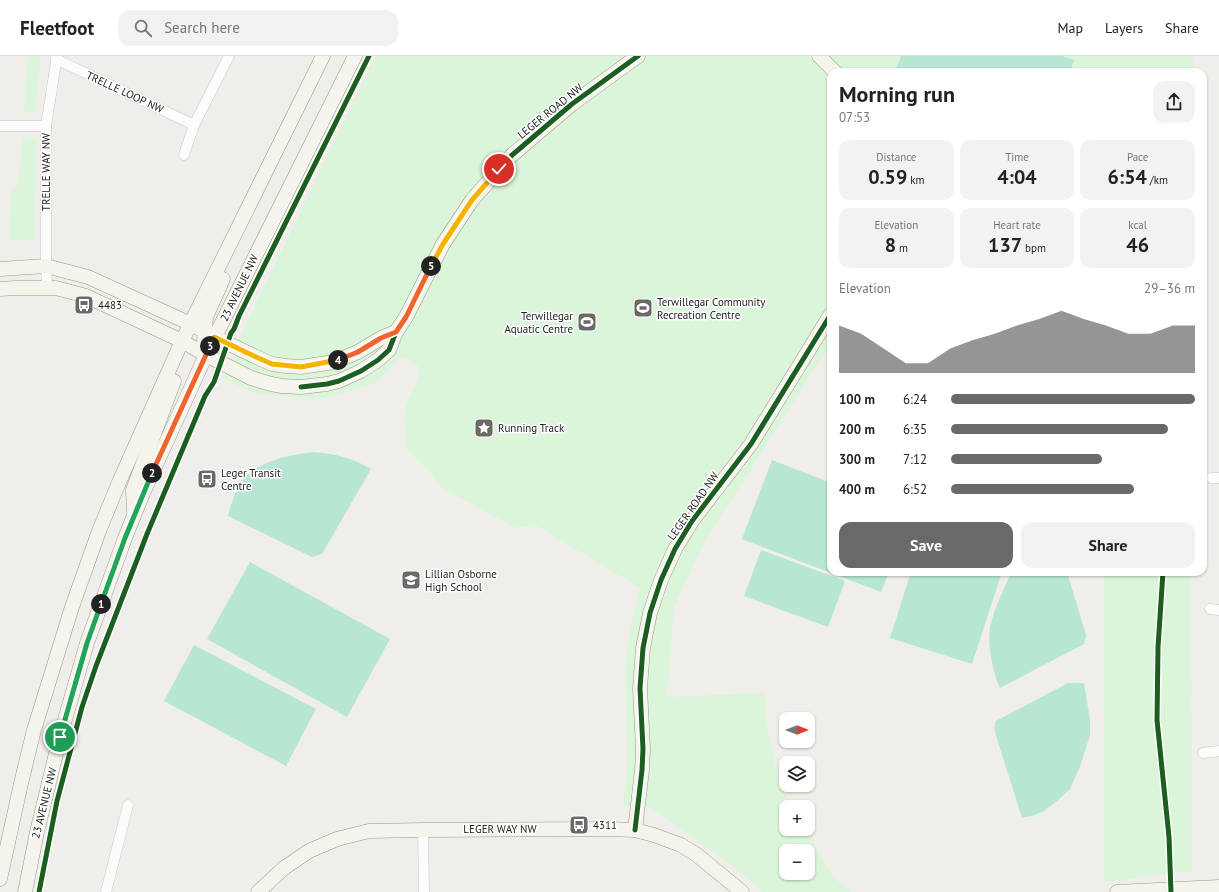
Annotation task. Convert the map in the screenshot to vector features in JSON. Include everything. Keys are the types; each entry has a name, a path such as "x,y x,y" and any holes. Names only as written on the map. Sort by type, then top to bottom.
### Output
{"street":[{"path":"184,155 194,125 229,56"},
{"path":"134,515 133,490 191,324 323,56"},
{"name":"23 AVENUE NW","path":"25,892 36,832 60,737 87,643 134,515 206,355 210,335 355,56"},
{"name":"LEGER ROAD NW","path":"0,289 56,288 86,296 185,342 206,355 251,378 271,384 301,387 327,384 338,381 361,371 378,360 389,350 396,332 406,317 443,244 472,200 511,156 567,108 638,56"},
{"path":"819,56 831,68"},
{"name":"TRELLE LOOP NW","path":"56,58 194,125"},
{"name":"TRELLE WAY NW","path":"47,288 46,126 56,58"},
{"path":"0,126 46,126"},
{"path":"210,335 206,317 251,216 274,157"},
{"path":"0,269 46,266 88,277 191,324 210,335 272,364 301,367 334,362 358,352 381,338 396,332"},
{"name":"LEGER ROAD NW","path":"635,830 642,756 640,688 643,648 650,613 661,580 675,549 692,521 751,444 827,320"},
{"path":"0,879 34,730 72,607 99,531 120,480 185,342"},
{"path":"1203,753 1219,751"},
{"path":"106,892 128,806"},
{"path":"423,830 424,892"},
{"name":"LEGER WAY NW","path":"258,892 284,868 309,851 337,839 369,831 635,830 667,840 691,851 742,892"},
{"path":"1117,892 1219,887"}],"green space":[{"path":"29,56 41,56 35,112 24,113 26,70"},
{"path":"376,56 1193,56 1193,68 827,68 827,349 704,543 674,607 667,697 764,693 767,727 779,781 779,792 783,792 788,800 779,800 779,836 809,836 814,844 779,844 779,880 815,880 815,846 834,878 852,892 763,892 727,862 651,808 623,805 627,766 625,665 630,630 640,588 535,525 516,528 442,488 433,476 407,449 404,416 407,404 418,380 419,372 417,366 411,361 400,358 377,382 323,399 257,394 224,379 241,334"},
{"path":"901,56 1062,56 1074,60 1071,68 896,68"},
{"path":"36,138 35,240 9,240 10,193 18,182 23,139"},
{"path":"313,452 343,457 371,469 322,554 312,557 228,516 234,496 246,476 272,461 293,455"},
{"path":"772,460 827,481 827,571 742,539"},
{"path":"761,550 827,574 827,576 845,581 828,627 744,596"},
{"path":"250,562 390,639 347,717 207,639"},
{"path":"839,576 887,576 881,592"},
{"path":"910,576 1001,576 972,664 890,638"},
{"path":"1010,576 1068,576 1086,635 1084,644 1000,688 995,675 989,642 990,627 999,600"},
{"path":"1104,576 1191,576 1192,871 1104,882"},
{"path":"194,645 316,709 286,766 164,701"},
{"path":"1068,683 1084,683 1090,720 1090,735 1080,767 1070,789 1057,801 1044,811 1022,818 994,729 996,721"}],"cycle path":[{"path":"39,892 57,801 82,707 96,666 147,534 205,396 214,382 231,333 369,56"},
{"path":"301,387 339,381 361,371 378,360 389,350 396,332 406,317 443,244 472,200 511,156 572,104 638,56"},
{"path":"635,830 643,749 640,688 643,648 650,613 661,580 675,549 692,521 751,444 827,320"},
{"path":"301,367 334,362 358,352 381,338 396,332"},
{"path":"1163,576 1158,647 1157,720 1169,837 1171,892"}],"place":[{"name":"4483","path":"84,305"},
{"name":"Terwillegar Community Recreation Centre","path":"643,308"},
{"name":"Terwillegar Aquatic Centre","path":"587,322"},
{"name":"Running Track","path":"484,428"},
{"name":"Leger Transit Centre","path":"207,479"},
{"name":"Lillian Osborne High School","path":"411,580"},
{"name":"4311","path":"579,825"}],"route":[{"path":"60,737 87,643 125,538 143,494 214,337 272,364 301,367 334,362 358,352 381,338 396,332 406,317 432,263 443,244 472,200 499,169"}]}
